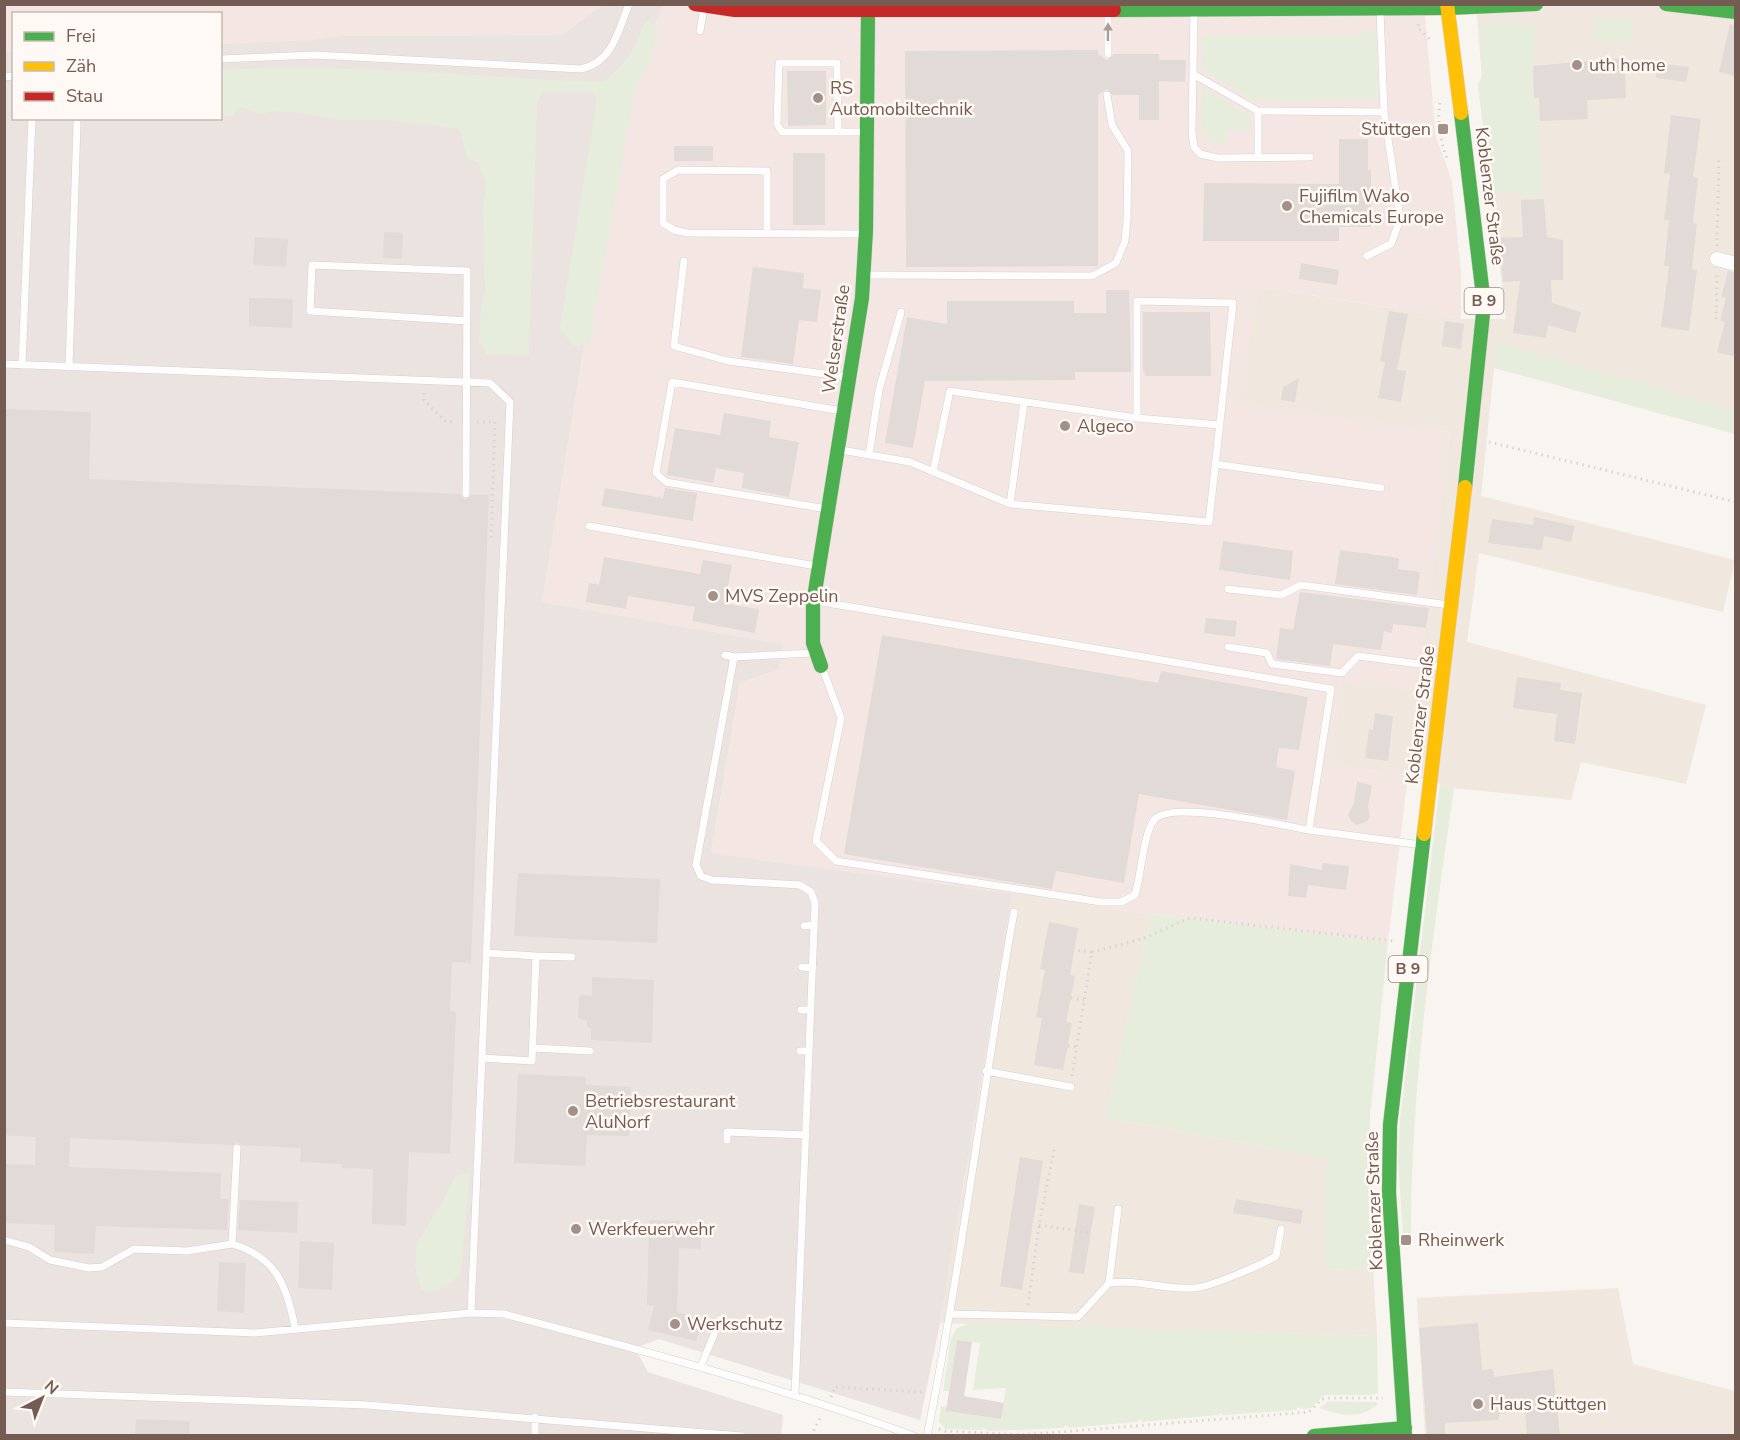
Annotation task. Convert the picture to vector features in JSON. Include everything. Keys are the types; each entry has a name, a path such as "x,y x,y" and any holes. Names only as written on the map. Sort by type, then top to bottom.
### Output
{"street":[{"path":"700,6 735,10 868,11 1108,10 1164,7 1194,10 1417,8 1536,4"},
{"path":"1667,5 1736,12"},
{"name":"Koblenzer Straße","path":"1314,1436 1381,1430 1405,1432 1388,1162 1390,1125 1471,438 1484,304 1448,6"},
{"name":"Welserstraße","path":"821,666 813,653 811,626 813,601 850,377 863,275 868,11"},
{"path":"1717,259 1736,264"}],"lane":[{"path":"222,59 316,55 581,69 597,64 610,51 629,4"},
{"path":"700,6 700,31"},
{"path":"1367,255 1390,244 1398,225 1399,211 1384,111 1382,7"},
{"path":"1108,10 1108,54"},
{"path":"1194,10 1192,133 1194,147 1207,158 1310,157"},
{"path":"838,132 837,63 779,63 777,124 782,132 838,132 867,132"},
{"path":"1193,74 1258,111 1384,111"},
{"path":"863,275 1069,278 1092,276 1116,263 1125,241 1128,151 1112,124 1107,95"},
{"path":"1258,111 1258,157"},
{"path":"22,365 32,120"},
{"path":"69,367 77,124"},
{"path":"767,234 767,171 678,170 663,178 663,223 674,230 687,233 767,234 865,234"},
{"path":"684,261 674,346 728,361 850,377"},
{"path":"466,494 468,271 312,265 310,311 467,321"},
{"path":"838,449 910,462 1010,504 1209,522 1233,303 1137,301 1137,418"},
{"path":"869,455 879,390 901,312"},
{"path":"4,364 490,382 510,402 471,1313"},
{"path":"828,509 666,482 656,473 672,382 844,411"},
{"path":"933,471 950,391 1137,418 1220,425"},
{"path":"1010,504 1024,402"},
{"path":"1215,464 1381,488"},
{"path":"590,526 819,566"},
{"path":"1228,589 1281,595 1301,585 1451,606"},
{"path":"813,601 1331,689 1309,830"},
{"path":"1228,647 1267,653 1272,664 1342,673 1358,656 1444,668"},
{"path":"724,655 734,657 813,653"},
{"path":"734,657 706,785 696,865 701,876 712,880 800,885 811,892 815,903 795,1395"},
{"path":"821,666 841,717 816,841 836,861 1101,902 1121,902 1135,895 1148,836 1154,820 1163,814 1192,811 1423,845"},
{"path":"717,698 726,699"},
{"path":"927,1436 950,1314 986,1071 1014,912"},
{"path":"804,926 814,925"},
{"path":"486,953 572,957"},
{"path":"482,1058 532,1060 536,956"},
{"path":"802,967 813,968"},
{"path":"801,1010 811,1010"},
{"path":"533,1048 590,1051"},
{"path":"800,1051 809,1051"},
{"path":"986,1071 1071,1087"},
{"path":"798,1095 807,1095"},
{"path":"727,1140 727,1132 806,1135"},
{"path":"232,1244 237,1148"},
{"path":"950,1314 1078,1317 1109,1283 1118,1209"},
{"path":"1109,1283 1122,1281 1195,1289 1261,1266 1275,1256 1281,1229"},
{"path":"4,1240 29,1247 50,1260 89,1268 102,1267 134,1249 187,1251 232,1244 245,1248 271,1267 280,1278 288,1292 295,1328"},
{"path":"4,1323 255,1333 471,1313 504,1314 700,1366 795,1395 914,1436"},
{"path":"700,1366 720,1320"},
{"path":"4,1392 367,1405 535,1417 742,1436"},
{"path":"535,1417 535,1436"}],"path":[{"path":"1417,8 1418,28 1428,36 1437,50"},
{"path":"1440,97 1438,115 1442,147 1450,167"},
{"path":"1716,319 1719,157"},
{"path":"424,380 424,400 445,421 495,422 490,541"},
{"path":"1471,438 1736,502"},
{"path":"1074,950 1092,952 1142,939 1190,918 1411,943"},
{"path":"1392,952 1394,930"},
{"path":"1071,1087 1092,952"},
{"path":"1071,998 1084,1000"},
{"path":"1068,1046 1077,1047"},
{"path":"1027,1316 1039,1225 1054,1150"},
{"path":"1039,1225 1090,1233"},
{"path":"811,1436 835,1387 936,1393"},
{"path":"1381,1430 1384,1389"},
{"path":"929,1425 945,1431 1022,1435 1309,1412 1322,1399 1383,1398"}],"shaded area":[{"path":"4,5 603,5 561,35 340,36 311,40 222,44 222,12 12,12 12,52 5,52"},
{"path":"603,5 664,5 627,84 542,602 783,644 779,669 740,683 711,853 1012,894 940,1323 920,1420 659,1339 635,1348 648,1372 783,1415 781,1435 5,1435 4,52 12,52 12,120 222,120 222,44 311,40 340,36 561,35"},
{"path":"664,5 1424,5 1436,137 1452,181 1461,272 1461,319 1260,287 1238,403 1450,432 1419,690 1342,681 1333,765 1408,775 1388,942 1151,914 711,853 740,683 779,669 783,644 542,602 627,84"},
{"path":"1476,5 1735,5 1735,434 1494,368 1481,496 1735,560 1723,612 1479,553 1467,642 1706,705 1686,784 1581,762 1571,800 1454,788 1408,775 1332,765 1342,680 1418,690 1450,432 1238,404 1259,287 1461,319 1506,319 1478,85 1482,76"},
{"path":"1012,894 1151,914 1106,1118 1328,1158 1327,1270 1373,1268 1377,1336 940,1323"},
{"path":"1618,1288 1633,1364 1735,1391 1735,1435 1425,1435 1417,1298"}],"green space":[{"path":"1594,19 1632,20 1631,42 1594,41"},
{"path":"649,20 658,31 651,59 637,84 633,102 589,345 573,345 560,328 597,99 592,92 542,92 537,103 529,355 487,354 479,341 485,290 483,207 486,184 478,162 467,159 460,129 387,120 341,120 275,111 259,114 241,107 232,116 222,118 222,70 364,69 603,82 614,74 627,59"},
{"path":"1518,21 1518,25 1536,25 1537,28 1532,62 1533,99 1537,101 1543,196 1522,197 1516,192 1492,192 1478,85 1482,77 1480,29 1483,25"},
{"path":"1361,30 1376,31 1378,95 1373,100 1253,100 1202,70 1203,36 1359,35"},
{"path":"1202,87 1251,116 1252,131 1227,131 1226,145 1208,139 1201,125"},
{"path":"1498,342 1735,411 1735,434 1494,367"},
{"path":"1440,784 1454,788 1431,954 1419,1066 1411,1234 1403,1234 1398,1160 1400,1121"},
{"path":"1151,914 1388,942 1370,1116 1369,1216 1373,1268 1327,1270 1327,1158 1106,1118"},
{"path":"470,1174 461,1273 439,1290 421,1290 415,1265 417,1243 455,1176"},
{"path":"970,1323 1377,1336 1378,1393 1324,1395 1311,1408 1298,1407 1296,1410 1223,1415 1221,1413 1142,1422 1140,1419 1137,1422 1068,1428 1066,1425 1063,1428 989,1431 984,1428 982,1430 946,1429 939,1422 941,1407 947,1406 947,1411 1001,1419 1006,1388 973,1390 980,1343 957,1340 949,1391 943,1391 951,1338 957,1328"},
{"path":"1328,1401 1379,1404 1364,1412 1350,1415 1319,1408"}],"building":[{"path":"1730,24 1736,25 1736,76 1719,72"},
{"path":"1098,50 1098,54 1107,60 1114,54 1159,54 1159,60 1186,60 1185,82 1159,81 1159,120 1139,120 1139,95 1113,95 1107,89 1098,95 1098,266 906,267 905,51"},
{"path":"1624,58 1626,98 1587,100 1588,119 1540,121 1539,98 1534,98 1533,66"},
{"path":"1658,63 1689,67 1686,82 1656,78"},
{"path":"787,71 826,71 826,125 788,126"},
{"path":"1671,115 1701,119 1693,177 1698,178 1693,223 1697,224 1692,269 1697,270 1689,331 1661,327 1669,266 1664,266 1669,220 1664,220 1670,174 1664,173"},
{"name":"Fujifilm Wako Chemicals Europe","path":"1339,139 1368,139 1368,170 1371,170 1371,227 1339,227 1339,241 1203,241 1204,183 1339,184"},
{"path":"674,146 713,146 713,161 674,161"},
{"path":"793,153 825,153 825,225 793,225"},
{"path":"1544,199 1547,237 1563,240 1563,280 1551,280 1552,303 1581,312 1575,333 1548,325 1546,338 1513,333 1520,281 1503,282 1499,238 1523,237 1521,200"},
{"path":"384,232 403,233 402,259 383,258"},
{"path":"255,237 288,239 286,267 253,265"},
{"path":"1301,263 1339,270 1337,285 1299,279"},
{"path":"753,267 804,273 803,288 821,290 817,322 799,320 793,364 741,357"},
{"path":"1728,271 1736,273 1736,357 1717,352 1725,322 1720,321 1726,298 1721,297"},
{"path":"1106,290 1129,290 1131,372 1075,372 1075,380 925,381 913,448 885,443 907,317 947,324 947,301 1074,301 1074,313 1106,313"},
{"path":"249,298 293,299 292,328 249,326"},
{"path":"1389,311 1408,314 1397,370 1406,371 1401,402 1378,398 1385,362 1380,361"},
{"path":"1143,312 1210,312 1211,376 1145,376 1143,372"},
{"path":"1445,321 1464,324 1461,349 1442,346"},
{"path":"1299,378 1295,402 1281,400 1283,387"},
{"path":"4,409 91,412 89,479 460,494 465,500 472,495 489,495 471,963 452,962 450,1011 456,1012 450,1154 409,1152 406,1226 372,1224 373,1169 342,1168 342,1164 300,1162 301,1148 242,1145 237,1142 232,1145 70,1138 69,1167 221,1173 220,1199 229,1199 227,1230 96,1226 94,1254 54,1252 55,1225 4,1223 4,1164 35,1165 36,1137 4,1135"},
{"path":"724,413 771,421 769,437 799,442 789,497 742,488 744,473 716,468 713,483 667,475 675,428 720,435"},
{"path":"605,488 663,498 665,488 697,493 693,521 601,506"},
{"path":"1534,517 1575,526 1571,542 1544,536 1542,550 1488,543 1492,519 1533,525"},
{"path":"1223,541 1293,551 1290,580 1219,570"},
{"path":"1340,550 1399,558 1398,569 1420,572 1417,595 1335,584"},
{"path":"604,557 700,574 703,560 732,565 727,591 730,592 728,604 759,609 755,633 692,621 695,607 628,596 626,609 586,602 589,583 599,585"},
{"path":"1300,592 1429,608 1426,628 1393,624 1392,633 1384,631 1381,650 1333,644 1330,666 1276,659 1280,628 1293,630"},
{"path":"1206,618 1237,621 1235,637 1204,633"},
{"path":"882,635 1158,683 1161,671 1308,697 1299,750 1279,748 1276,767 1295,771 1287,820 1139,794 1124,883 1056,871 1052,889 844,854"},
{"path":"1517,677 1561,683 1560,690 1582,693 1575,744 1554,741 1557,714 1513,708"},
{"path":"1375,713 1393,716 1388,761 1365,758 1369,729 1373,730"},
{"path":"1357,782 1372,785 1368,806 1370,817 1366,822 1357,825 1348,815 1354,803"},
{"path":"1323,863 1349,866 1346,890 1308,885 1306,898 1288,896 1290,864 1322,870"},
{"path":"518,873 660,879 657,943 514,936"},
{"path":"1049,922 1078,928 1070,975 1075,976 1066,1022 1072,1023 1063,1070 1034,1065 1042,1018 1036,1017 1045,970 1040,969"},
{"path":"592,977 654,980 652,1043 591,1040 591,1028 587,1027 587,1020 578,1019 579,995 592,996"},
{"name":"Betriebsrestaurant AluNorf","path":"518,1074 586,1077 586,1085 631,1087 629,1136 587,1135 585,1166 514,1163"},
{"path":"1020,1157 1043,1161 1022,1290 1000,1286"},
{"path":"1236,1199 1303,1210 1301,1224 1233,1213"},
{"path":"240,1200 298,1202 297,1233 238,1230"},
{"path":"1079,1204 1095,1207 1084,1274 1069,1272"},
{"path":"649,1220 680,1221 679,1229 701,1230 701,1249 679,1248 677,1312 702,1319 696,1341 648,1330 654,1306 647,1305"},
{"path":"300,1241 334,1243 332,1290 298,1288"},
{"path":"219,1262 246,1263 244,1313 217,1311"},
{"path":"1478,1323 1482,1370 1493,1369 1494,1377 1553,1369 1560,1436 1527,1436 1525,1411 1500,1414 1498,1420 1445,1423 1445,1436 1427,1436 1419,1328"},
{"path":"957,1340 972,1342 964,1396 1004,1403 1001,1419 946,1411"},
{"path":"136,1419 190,1421 189,1436 135,1436"}],"traffic: fast":[{"path":"1114,10 1448,8 1536,4"},
{"path":"1666,4 1736,12"},
{"path":"821,666 813,643 813,604 862,298 866,230 868,11"},
{"path":"1461,113 1484,304 1465,487"},
{"path":"1405,1436 1389,1193 1390,1125 1424,834"},
{"path":"1314,1436 1405,1428"}],"traffic: slow":[{"path":"1447,4 1461,113"},
{"path":"1424,834 1465,487"}],"traffic: jam":[{"path":"695,4 735,10 1114,10"}],"place":[{"name":"uth home","path":"1577,65"},
{"name":"RS Automobiltechnik","path":"818,98"},
{"name":"Stüttgen","path":"1443,129"},
{"name":"Fujifilm Wako Chemicals Europe","path":"1287,206"},
{"name":"Algeco","path":"1065,426"},
{"name":"MVS Zeppelin","path":"713,596"},
{"name":"Betriebsrestaurant AluNorf","path":"573,1111"},
{"name":"Werkfeuerwehr","path":"576,1229"},
{"name":"Rheinwerk","path":"1406,1240"},
{"name":"Werkschutz","path":"675,1324"},
{"name":"Haus Stüttgen","path":"1478,1404"}]}
